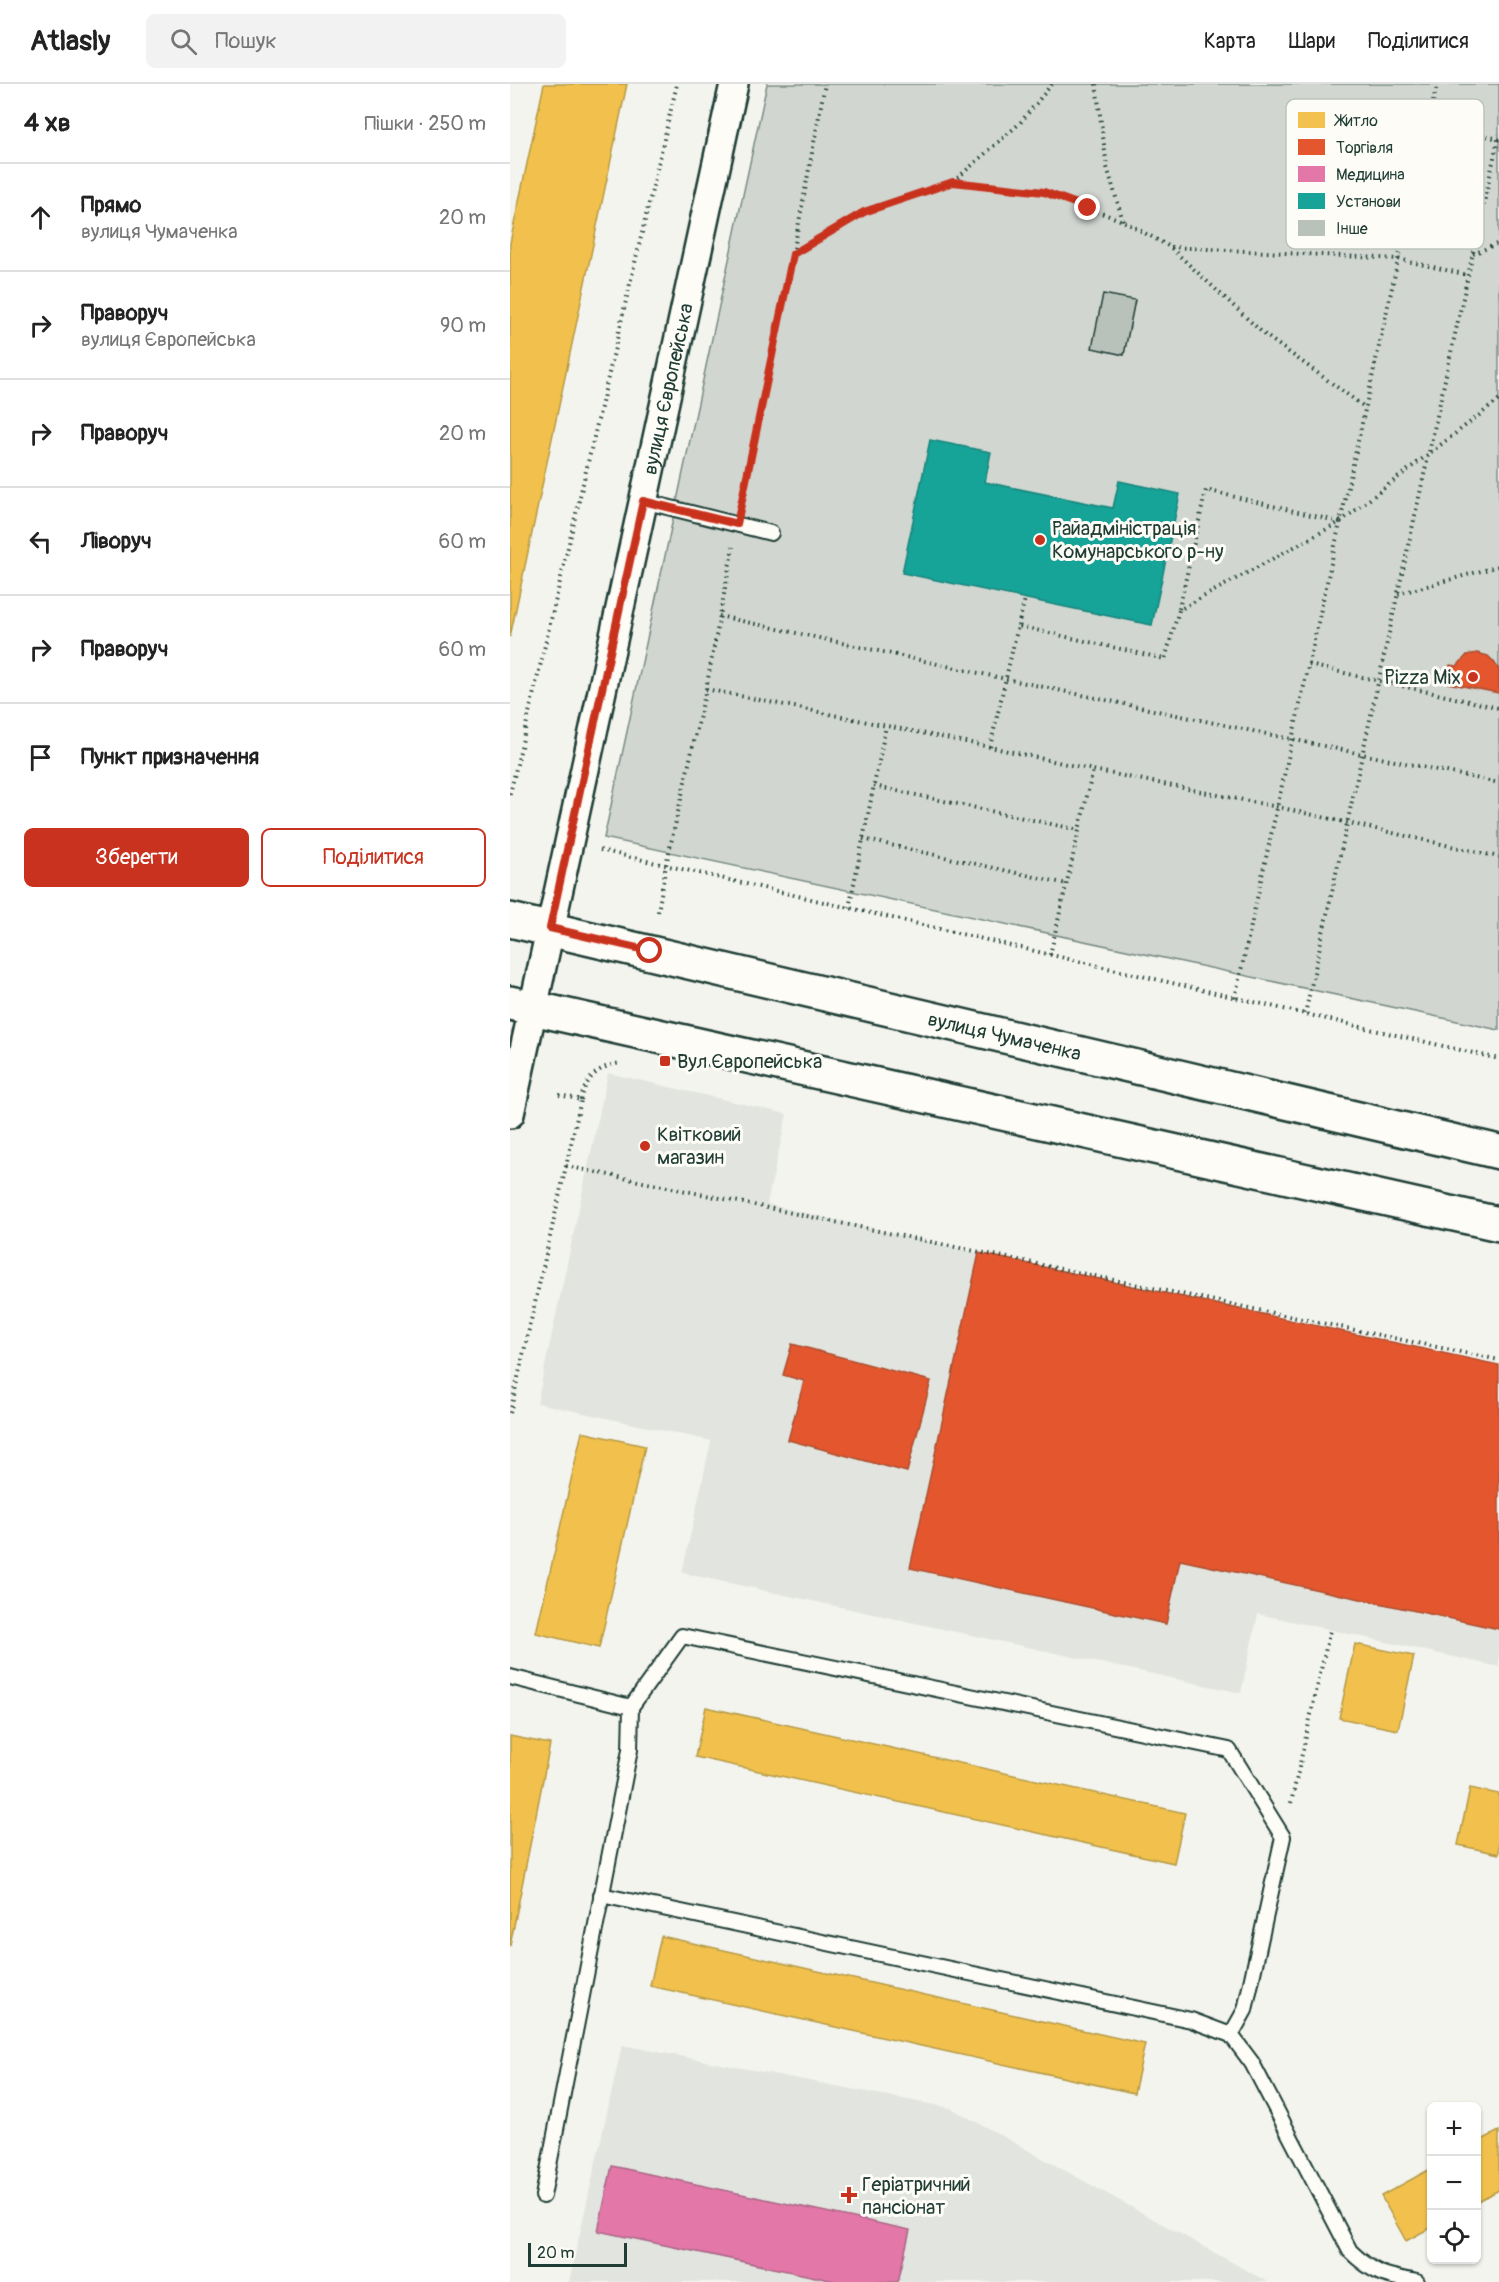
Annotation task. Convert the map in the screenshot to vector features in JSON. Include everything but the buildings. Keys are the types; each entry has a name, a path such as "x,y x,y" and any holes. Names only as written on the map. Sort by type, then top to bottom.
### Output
{"street":[{"name":"вулиця Європейська","path":"510,1114 522,1005 550,928 734,84"},
{"name":"вулиця Чумаченка","path":"510,920 1499,1152"},
{"path":"522,1005 1499,1224"}],"lane":[{"path":"643,501 771,532"},
{"path":"543,2196 630,1750 631,1707 682,1636 1230,1750 1283,1838 1245,2010 1231,2036"},
{"path":"510,1677 631,1707"},
{"path":"601,1895 1191,2020 1231,2036 1252,2063 1350,2251 1367,2268 1392,2278 1417,2282"}],"path":[{"path":"510,794 677,84"},
{"path":"658,912 666,865 706,689 825,84"},
{"path":"793,254 864,212 953,182 1020,123 1052,84"},
{"path":"1096,84 1107,167 1123,221"},
{"path":"1434,99 1437,84"},
{"path":"1484,135 1499,138 1484,205"},
{"path":"953,182 1044,192 1123,221 1170,247 1265,335 1365,408"},
{"path":"1473,254 1499,243"},
{"path":"1170,247 1398,258 1468,275"},
{"path":"1235,998 1400,249"},
{"path":"1305,1014 1474,249"},
{"path":"1179,610 1340,522 1499,400"},
{"path":"1018,626 1165,659 1179,610 1206,490 1340,522"},
{"path":"1398,594 1499,566"},
{"path":"990,747 1025,599"},
{"path":"719,616 1499,783"},
{"path":"1309,665 1499,708"},
{"path":"706,689 1278,807 1499,857"},
{"path":"849,908 886,726"},
{"path":"1050,955 1093,770"},
{"path":"874,786 1079,830"},
{"path":"863,839 1066,884"},
{"path":"600,850 1499,1059"},
{"path":"510,1413 584,1087 602,1068 618,1063 629,1063"},
{"path":"556,1094 581,1100"},
{"path":"566,1166 1499,1360"}],"shaded area":[{"path":"767,84 1499,84 1499,1030 604,838"},
{"path":"608,1073 787,1114 767,1204 979,1253 1499,1365 1499,1667 1258,1614 1241,1693 682,1573 711,1441 537,1403"},
{"name":"Геріатричний пансіонат","path":"622,2045 951,2108 1268,2282 569,2282"}],"place":[{"name":"Райадміністрація Комунарського р-ну","path":"1040,540"},
{"name":"Pizza Mix","path":"1473,677"},
{"name":"Вул Європейська","path":"665,1061"},
{"name":"Квітковий магазин","path":"645,1146"},
{"name":"Геріатричний пансіонат","path":"849,2195"}],"route":[{"path":"650,951 550,928 643,501 737,524 793,254 864,212 953,182 1044,192 1088,208"}]}
